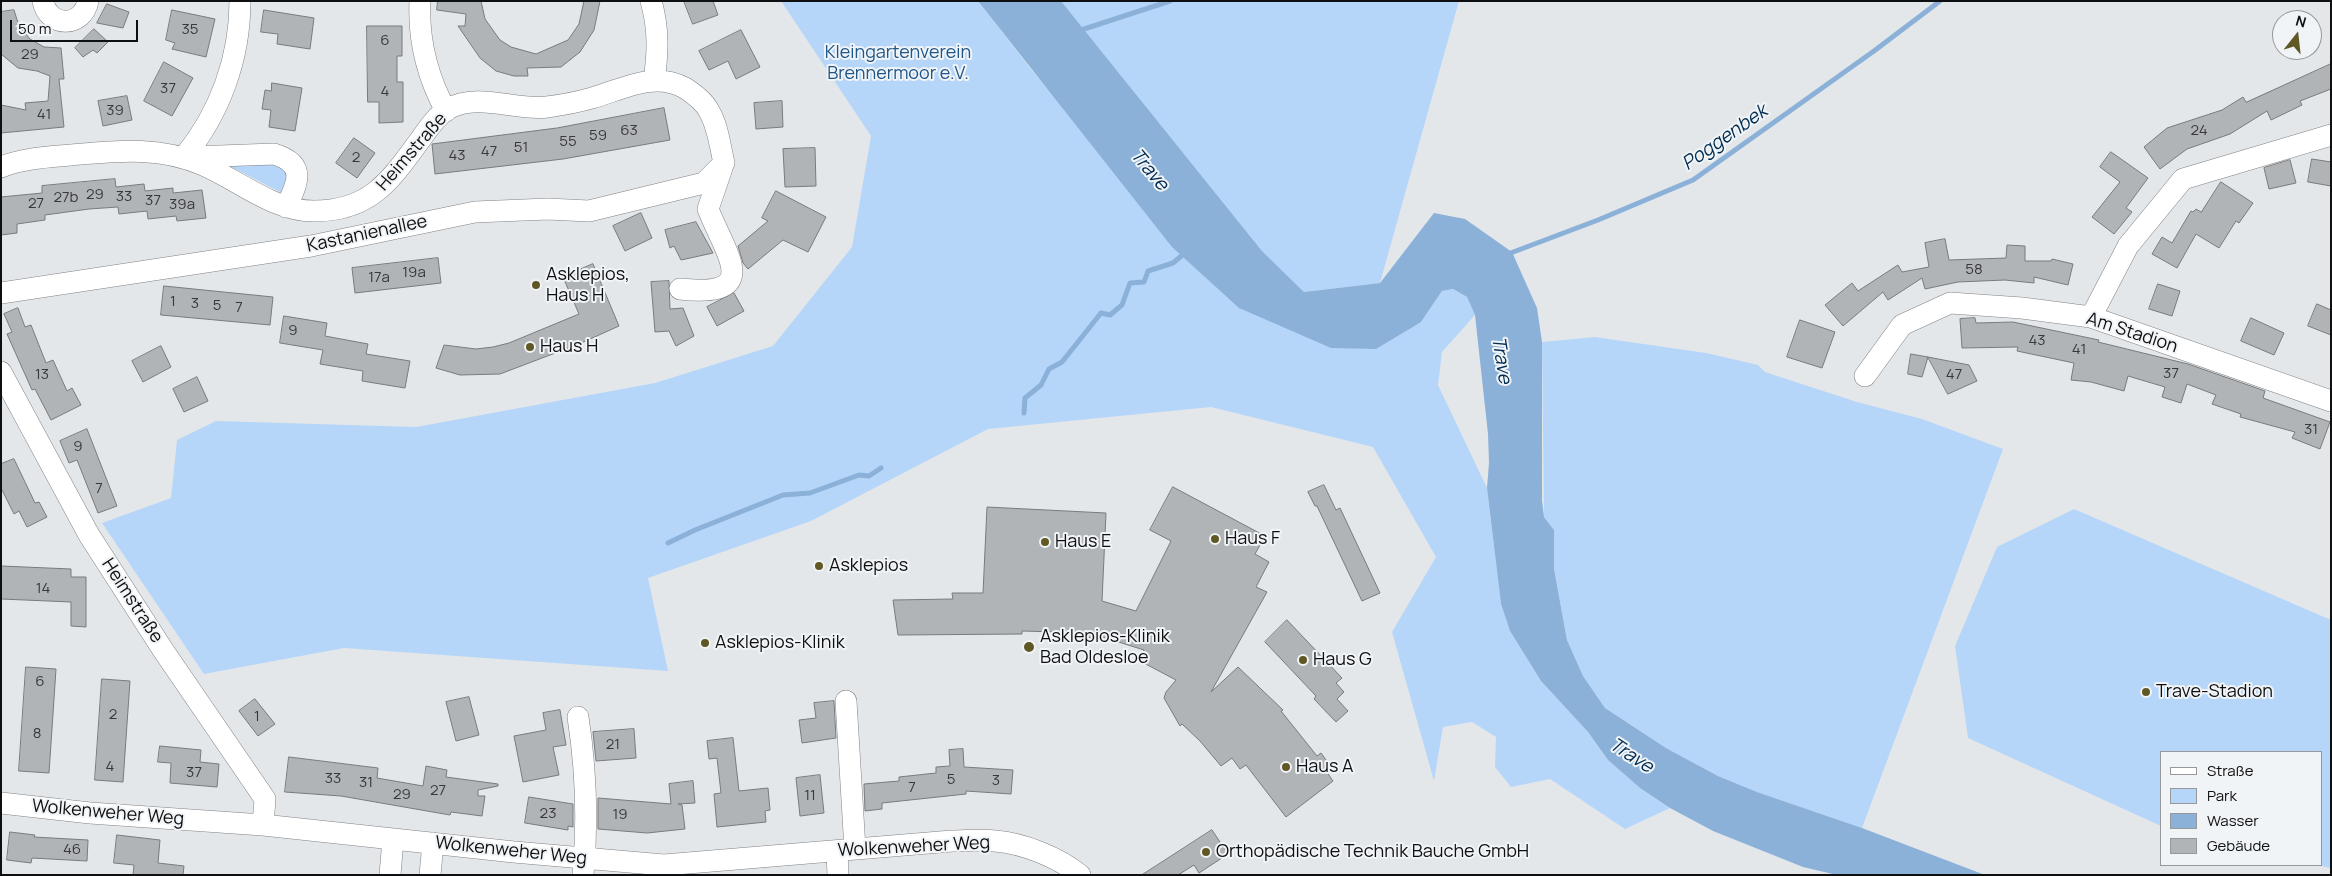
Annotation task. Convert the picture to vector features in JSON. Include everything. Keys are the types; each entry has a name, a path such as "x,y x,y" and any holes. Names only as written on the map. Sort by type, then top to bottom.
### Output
{"street":[{"path":"43,1 50,16 66,22 75,20 82,14 88,1"},
{"path":"184,157 203,131 222,94 235,54 240,1"},
{"path":"420,1 421,39 425,64 433,87 446,111"},
{"path":"650,1 658,29 658,50 654,81"},
{"name":"Heimstraße","path":"1,167 41,158 107,151 148,150 184,157 219,172 264,198 286,207 314,211 350,206 378,192 394,176 431,125 446,111 463,103 474,102 518,107 547,107 590,99 644,81 663,81 679,85 704,103 714,124 724,163"},
{"path":"2091,317 2128,246 2183,179 2331,135"},
{"path":"184,157 274,154 285,158 293,164 297,173 297,183 286,207"},
{"path":"680,289 696,291 722,288 730,281 732,276 732,264 708,209 724,163"},
{"name":"Kastanienallee","path":"1,293 311,246 475,212 548,209 589,211 704,183 724,163"},
{"path":"311,246 314,211"},
{"name":"Am Stadion","path":"1865,376 1902,325 1950,303 2022,308 2091,317 2331,401"},
{"name":"Heimstraße","path":"1,372 90,535 163,650 265,799 263,825"},
{"path":"838,875 846,850 846,701"},
{"path":"578,716 584,758 584,866"},
{"name":"Wolkenweher Weg","path":"1,804 90,813 263,825 433,843 584,866 664,865 952,841 995,841 1023,847 1049,857 1080,875"},
{"path":"390,875 393,839"},
{"path":"430,875 433,843"}],"green space":[{"name":"Kleingartenverein Brennermoor e.V.","path":"781,1 978,1 1034,73 1239,308 1421,322 1442,291 1453,289 1467,297 1475,315 1442,352 1438,385 1487,488 1501,604 1510,631 1541,681 1588,732 1608,760 1640,788 1670,808 1625,829 1550,779 1511,787 1495,767 1496,737 1472,722 1443,727 1434,781 1392,632 1436,557 1373,447 1211,407 988,429 811,521 648,578 668,671 344,648 204,674 102,523 171,498 177,440 216,421 416,427 655,383 773,346 852,247 871,136"},
{"path":"1061,1 1459,1 1380,283 1304,292 1262,251"},
{"path":"224,163 281,165 289,178 283,192 280,192"},
{"path":"1595,337 1706,353 1758,365 1765,372 1857,402 1922,419 2003,449 1862,828 1757,792 1718,776 1666,748 1605,708 1583,676 1567,640 1554,569 1554,530 1544,517 1542,342"},
{"name":"Trave-Stadion","path":"2074,509 2331,620 2331,868 2321,866 2322,751 2160,751 2160,826 1968,738 1955,646 1997,547"}],"water":[{"name":"Trave","path":"978,1 1061,1 1262,251 1304,292 1380,283 1434,213 1465,219 1512,252 1537,308 1542,342 1542,500 1544,517 1554,530 1554,569 1567,640 1583,676 1605,708 1666,748 1718,776 1985,875 1837,875 1803,867 1713,831 1670,808 1640,788 1608,760 1588,732 1541,681 1510,631 1501,604 1487,488 1489,463 1488,434 1475,315 1467,297 1453,289 1442,291 1421,322 1376,349 1331,348 1239,308 1172,247"}],"building":[{"path":"438,1 481,1 485,19 500,40 511,47 536,54 568,40 579,24 584,1 600,1 594,30 580,52 561,67 527,68 528,76 514,76 496,71 480,58 458,26 465,26 466,14 437,10"},
{"path":"684,1 713,1 718,15 693,24"},
{"path":"107,4 129,12 123,28 97,23"},
{"path":"14,10 19,26 30,39 44,47 61,48 64,79 59,79 64,127 1,133 1,105 26,110 25,103 48,101 50,76 37,71 18,68 1,54 1,12"},
{"path":"172,10 215,19 206,57 172,49 175,43 166,40"},
{"path":"264,10 314,18 310,49 277,44 278,34 261,32"},
{"path":"367,26 402,26 402,56 397,56 397,82 403,82 403,122 379,123 379,102 368,102"},
{"path":"94,29 108,42 97,53 93,50 83,57 75,48"},
{"path":"741,30 760,67 736,79 728,61 709,70 699,51"},
{"path":"164,62 193,78 172,116 144,101"},
{"path":"2331,64 2331,89 2300,101 2302,105 2271,120 2267,111 2230,134 2187,149 2160,169 2144,147 2167,128 2222,110 2243,97 2246,102"},
{"path":"272,83 302,88 295,131 269,127 271,110 262,109 265,90 271,91"},
{"path":"127,96 132,120 103,126 98,101"},
{"path":"782,101 783,127 756,129 754,103"},
{"path":"664,108 670,140 563,159 435,174 432,144 557,128"},
{"path":"354,138 375,153 357,178 336,163"},
{"path":"815,148 816,186 785,187 783,149"},
{"path":"2111,152 2148,178 2126,208 2132,212 2114,234 2092,217 2120,182 2100,167"},
{"path":"2312,159 2331,162 2331,186 2308,182"},
{"path":"2290,160 2296,183 2269,189 2264,168"},
{"path":"115,179 116,187 144,184 145,191 173,188 173,193 202,190 206,218 177,221 176,216 148,219 147,211 119,214 118,207 89,209 45,215 45,220 17,224 17,233 1,235 1,197 42,193 42,186"},
{"path":"2221,182 2253,203 2239,223 2236,221 2219,248 2196,234 2177,268 2152,254 2162,237 2172,243 2191,211 2193,212 2196,209 2201,212"},
{"path":"776,191 826,217 808,252 783,240 748,269 743,263 738,246 768,221 762,218"},
{"path":"641,213 652,238 625,251 613,226"},
{"path":"696,222 713,253 681,260 674,246 670,248 665,230"},
{"path":"1945,239 1949,260 2006,258 2007,245 2025,246 2025,261 2051,261 2052,259 2073,264 2068,285 2034,277 2034,283 2005,280 1958,282 1925,289 1922,278 1888,300 1883,292 1843,326 1825,305 1852,283 1858,291 1898,265 1902,272 1929,267 1925,243"},
{"path":"438,258 441,283 355,293 352,268"},
{"path":"593,264 619,326 579,344 500,374 460,375 436,368 444,345 476,349 493,347 509,343 579,314 563,277"},
{"path":"669,281 670,309 683,308 694,336 676,346 669,331 655,332 651,282"},
{"path":"2158,284 2180,291 2172,316 2149,309"},
{"path":"164,286 273,297 270,325 161,315"},
{"path":"734,293 744,311 717,326 707,307"},
{"path":"2317,304 2331,310 2331,335 2308,326"},
{"path":"18,308 25,327 31,325 46,363 53,360 67,391 72,388 81,405 51,420 35,389 32,390 7,334 12,332 4,314"},
{"path":"284,316 327,323 325,336 368,344 366,354 410,361 405,388 362,381 363,371 320,364 323,350 280,343"},
{"path":"1975,318 1976,323 2013,322 2099,340 2098,342 2188,364 2265,391 2263,398 2330,422 2320,449 2292,438 2295,432 2240,417 2241,414 2212,404 2216,395 2187,384 2181,403 2162,397 2165,387 2128,376 2124,391 2091,382 2071,380 2074,363 2017,351 2018,347 1962,348 1960,319"},
{"path":"2251,318 2284,333 2274,355 2241,341"},
{"path":"1800,320 1835,332 1822,368 1787,357"},
{"path":"161,346 171,367 143,382 132,361"},
{"path":"1911,354 1928,357 1922,377 1908,374"},
{"path":"1928,357 1969,365 1977,381 1948,394"},
{"path":"197,377 208,401 184,412 173,389"},
{"path":"87,429 117,506 98,513 77,460 69,463 60,441"},
{"path":"14,459 35,503 39,502 47,517 27,527 19,511 14,514 1,488 1,464"},
{"path":"1324,485 1336,510 1340,508 1380,593 1362,601 1317,506 1315,506 1308,492"},
{"path":"1173,487 1265,536 1255,554 1269,562 1256,587 1267,592 1211,692 1238,667 1283,710 1281,711 1317,756 1321,753 1329,764 1324,768 1333,781 1286,817 1246,765 1240,769 1232,758 1221,766 1200,741 1182,724 1180,726 1164,698 1166,692 1176,680 1140,661 1144,650 1093,634 1092,638 1057,632 1022,631 1022,634 898,635 893,600 953,599 952,593 983,593 987,507 1106,513 1102,601 1136,611 1171,541 1150,530"},
{"path":"1,566 71,569 71,577 86,577 86,627 71,626 71,602 1,599"},
{"name":"Haus G","path":"1287,620 1342,678 1336,683 1344,692 1337,699 1348,711 1336,722 1314,699 1316,696 1265,642"},
{"path":"26,667 56,669 49,773 19,771"},
{"path":"102,679 130,681 123,782 95,780"},
{"path":"469,697 479,735 456,741 446,702"},
{"path":"255,699 275,724 258,736 239,711"},
{"path":"834,701 836,738 802,743 799,720 816,718 814,703"},
{"path":"560,710 566,745 553,747 559,775 523,782 514,736 546,730 543,713"},
{"path":"634,729 636,758 596,761 593,732"},
{"path":"733,738 739,791 768,788 770,810 765,811 766,822 717,827 714,794 721,793 717,758 709,759 707,741"},
{"path":"160,746 201,750 200,762 219,764 217,787 170,783 171,763 158,762"},
{"path":"963,749 964,767 1013,770 1011,794 966,791 966,794 882,803 882,809 865,811 864,784 899,781 899,777 936,773 936,767 950,766 949,750"},
{"path":"289,757 378,768 377,778 423,786 426,766 447,770 446,777 498,784 498,786 478,790 478,796 485,796 482,816 451,812 450,815 341,796 285,792"},
{"path":"820,775 824,813 800,816 796,778"},
{"path":"693,781 695,803 678,804 682,805 685,829 647,833 598,829 598,798 671,804 669,784"},
{"path":"529,797 573,804 573,827 568,826 568,830 525,823"},
{"name":"Orthopädische Technik Bauche GmbH","path":"1212,830 1228,854 1199,873 1194,865 1178,875 1142,875"},
{"path":"10,832 35,835 34,837 88,840 87,861 32,858 31,863 7,860"},
{"path":"117,835 160,840 158,863 184,866 183,875 133,875 134,865 114,863"}],"waterway":[{"path":"1078,31 1170,1"},
{"name":"Poggenbek","path":"1508,254 1598,220 1693,180 1874,51 1940,1"},
{"path":"1024,413 1025,398 1041,385 1049,369 1062,362 1101,313 1110,315 1122,305 1130,283 1144,282 1148,271 1173,263 1186,252"},
{"path":"668,543 695,530 783,495 810,493 859,475 869,476 881,468"}],"place":[{"name":"Asklepios, Haus H","path":"536,285"},
{"name":"Haus H","path":"530,347"},
{"name":"Haus F","path":"1215,539"},
{"name":"Haus E","path":"1045,542"},
{"name":"Asklepios","path":"819,566"},
{"name":"Asklepios-Klinik","path":"705,643"},
{"name":"Asklepios-Klinik Bad Oldesloe","path":"1029,647"},
{"name":"Haus G","path":"1303,660"},
{"name":"Trave-Stadion","path":"2146,692"},
{"name":"Haus A","path":"1286,767"},
{"name":"Orthopädische Technik Bauche GmbH","path":"1206,852"}]}
